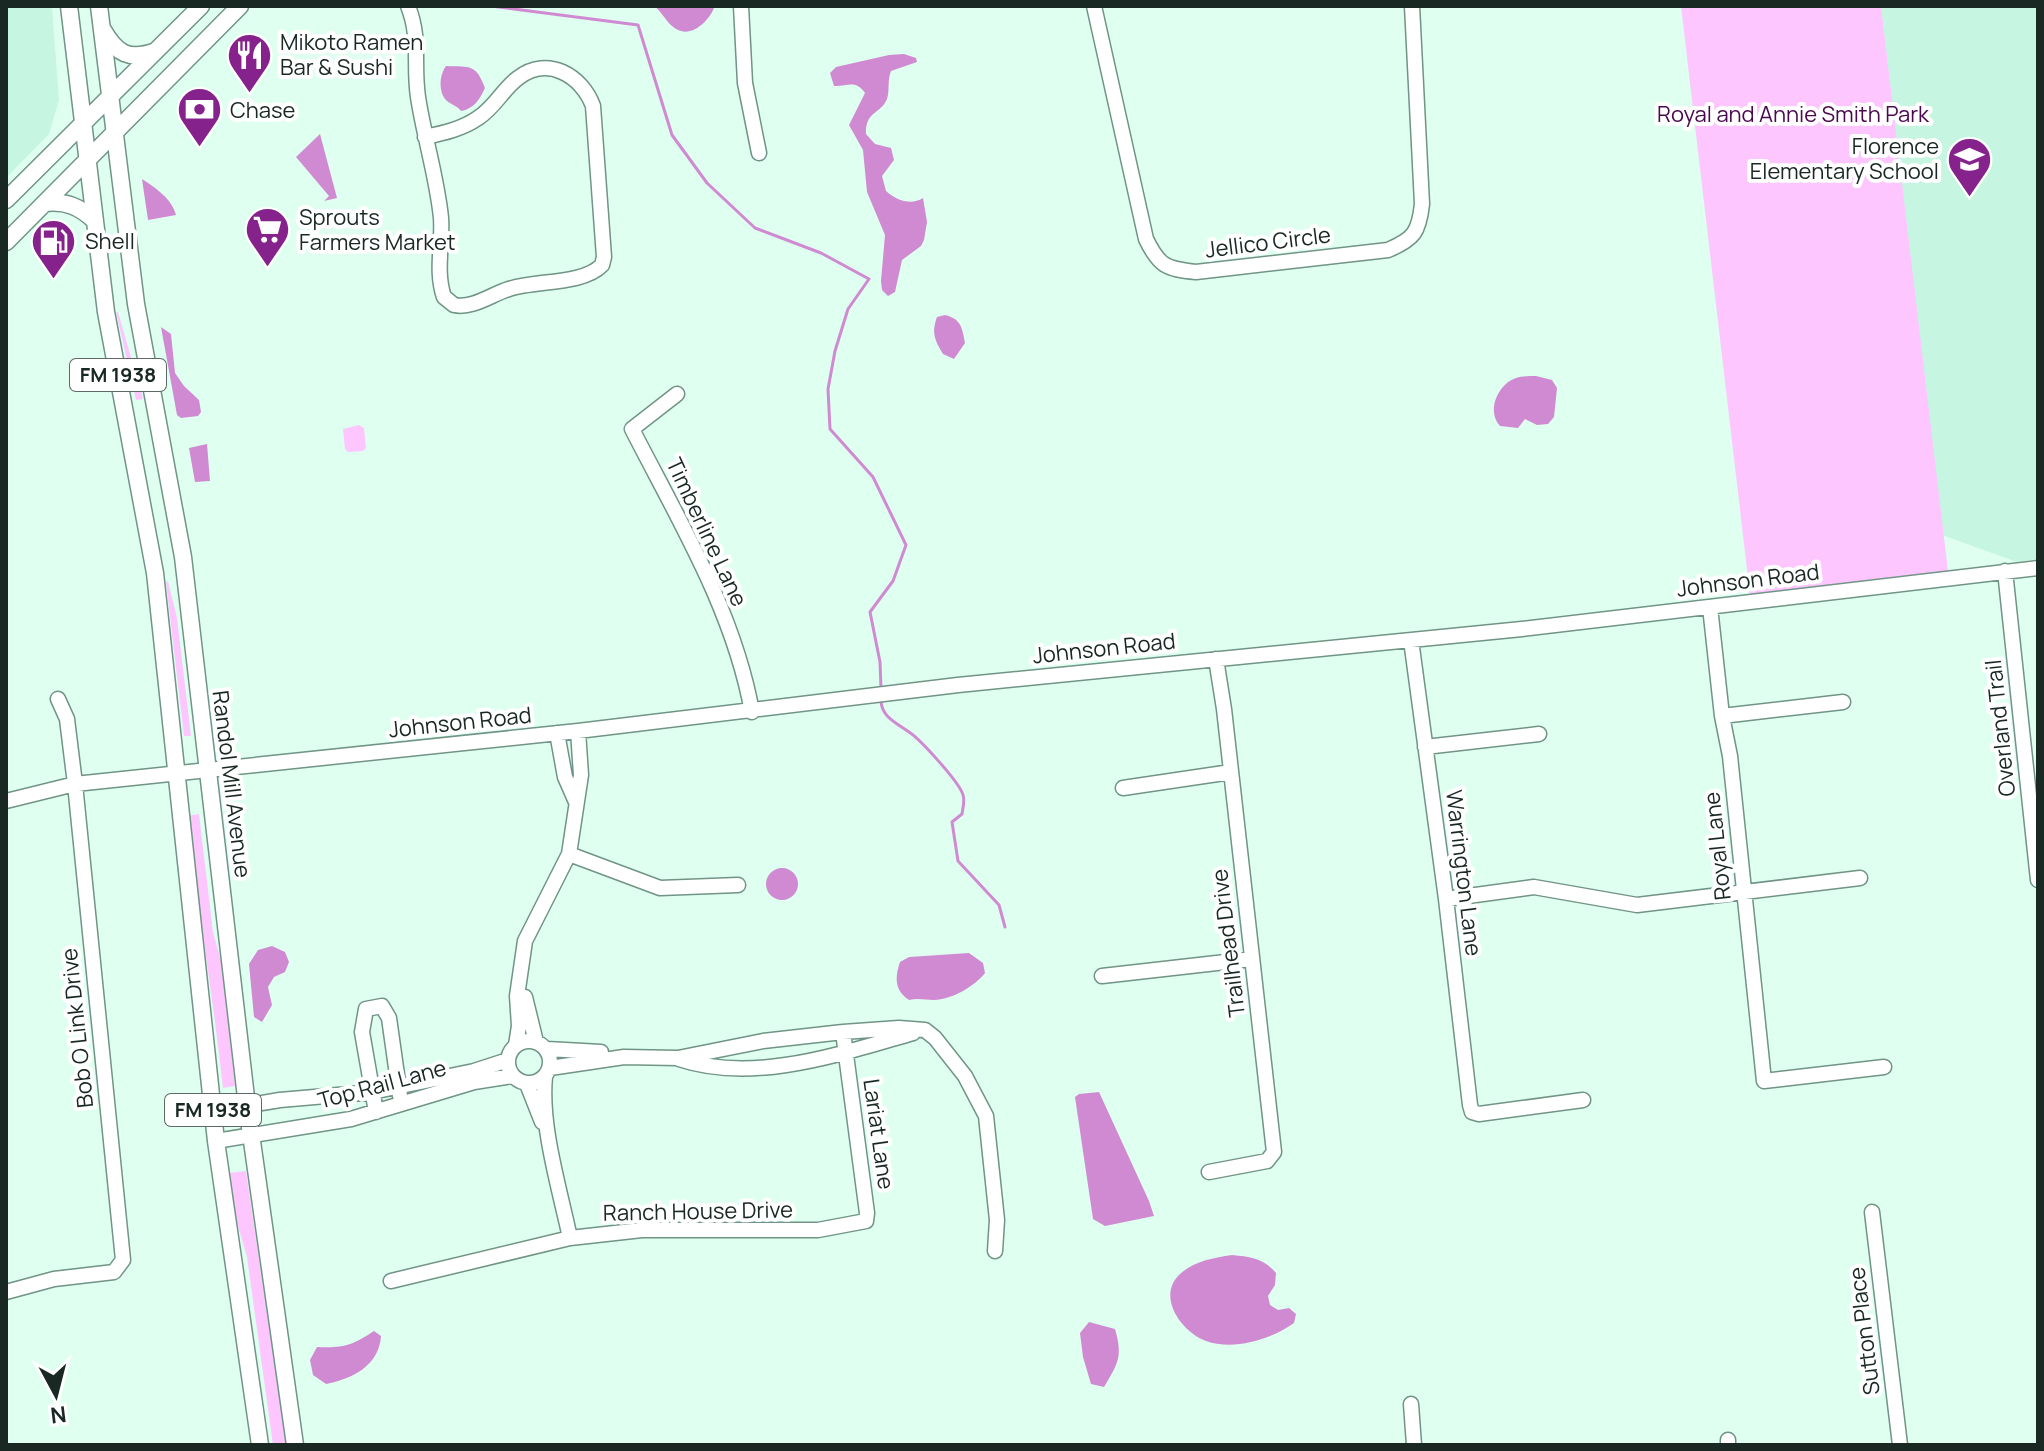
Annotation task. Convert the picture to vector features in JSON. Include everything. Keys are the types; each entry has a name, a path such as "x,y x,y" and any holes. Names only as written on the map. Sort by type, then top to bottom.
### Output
{"main road":[{"name":"FM 1938","path":"69,6 106,312 155,573 216,1141 260,1445"},
{"name":"FM 1938","path":"99,6 116,131"},
{"path":"6,200 201,6"},
{"path":"6,242 240,6"},
{"path":"102,28 113,47 122,53 146,54 157,50"},
{"name":"Randol Mill Avenue","path":"116,131 136,304 183,557 247,1106 295,1445"},
{"path":"45,203 64,201 83,210 95,221"}],"street":[{"path":"408,6 417,36 417,90 425,137 441,215 442,291 449,303 461,307 511,288 591,273 602,265 604,257 593,106 578,81 556,69 528,71 475,121 425,137"},
{"path":"741,6 745,83 759,153"},
{"name":"Jellico Circle","path":"1094,6 1146,239 1156,260 1174,270 1196,272 1388,250 1407,242 1420,226 1422,204 1412,6"},
{"name":"Timberline Lane","path":"677,394 632,429 710,584 745,672 752,712"},
{"name":"Johnson Road","path":"6,801 75,784 752,712 894,692 1411,640 2038,568"},
{"name":"Overland Trail","path":"2005,571 2038,880"},
{"name":"Royal Lane","path":"1710,607 1722,716 1730,756 1764,1081 1884,1067"},
{"name":"Warrington Lane","path":"1411,640 1472,1112 1479,1114 1583,1100"},
{"name":"Trailhead Drive","path":"1209,1172 1267,1161 1274,1152 1216,659"},
{"name":"Bob O Link Drive","path":"6,1292 54,1279 114,1272 123,1260 75,784 67,719 58,699"},
{"path":"1722,716 1843,702"},
{"path":"578,731 581,775 569,854 525,941 518,986 516,1045 508,1060 512,1076 527,1084 535,1083 547,1073 624,1057"},
{"path":"557,733 565,777 576,802"},
{"path":"1425,747 1539,734"},
{"path":"1123,788 1231,772"},
{"path":"569,854 660,888 738,885"},
{"path":"1446,899 1534,887 1637,905 1860,878"},
{"path":"1102,976 1252,959"},
{"path":"518,986 525,997 541,1046 550,1057 543,1093 550,1145 570,1238"},
{"path":"376,1112 362,1032 366,1009 382,1006 389,1018 402,1104"},
{"path":"516,1045 524,1041 571,1053 678,1058 763,1041 899,1028 925,1030 965,1076 986,1116 997,1220 995,1251"},
{"path":"678,1058 700,1066 769,1067 846,1053 925,1030"},
{"path":"843,1032 846,1053"},
{"name":"Lariat Lane","path":"846,1053 866,1221"},
{"name":"Top Rail Lane","path":"213,1111 280,1100 372,1092 474,1071 508,1060"},
{"name":"Top Rail Lane","path":"216,1141 351,1119 474,1082 512,1076"},
{"path":"527,1084 550,1145"},
{"name":"Sutton Place","path":"1872,1212 1900,1445"},
{"name":"Ranch House Drive","path":"391,1281 570,1238 642,1230 818,1230 866,1221"},
{"path":"1411,1404 1414,1445"}],"shaded area":[{"path":"6,6 52,6 59,100 49,134 6,178"},
{"path":"654,6 714,8 697,28 684,32 672,26"},
{"name":"Florence Elementary School","path":"1881,6 2038,6 2038,559 2017,562 1942,535"},
{"path":"904,54 916,58 917,62 891,71 887,99 868,121 866,134 875,144 891,148 894,160 882,176 886,191 904,201 914,202 923,198 927,222 921,246 902,260 895,292 888,296 882,290 881,281 885,235 867,192 863,150 849,125 865,93 854,85 834,86 830,73 836,67"},
{"path":"446,66 472,68 479,75 485,88 470,108 461,111 443,95 441,82"},
{"path":"320,134 337,198 324,201 329,196 296,157"},
{"path":"142,179 167,199 176,215 148,220"},
{"path":"945,315 958,321 964,337 965,343 954,359 943,354 935,337 937,317"},
{"path":"161,327 171,334 175,373 199,400 201,412 198,416 181,418 177,415"},
{"path":"1536,376 1552,380 1557,388 1554,417 1548,424 1537,425 1525,419 1518,428 1500,426 1494,413 1499,392 1516,378"},
{"path":"207,444 210,481 195,482 189,448"},
{"path":"782,868 794,872 798,884 794,896 782,900 770,896 766,884 770,872"},
{"path":"272,946 285,952 289,962 285,972 274,977 268,987 272,1005 262,1022 254,1017 249,964 258,950"},
{"path":"969,953 983,963 985,973 975,983 948,998 909,1000 898,988 900,962 909,957"},
{"path":"1099,1092 1154,1216 1105,1226 1093,1219 1075,1097"},
{"path":"1232,1255 1256,1259 1276,1273 1275,1285 1268,1296 1270,1305 1278,1310 1289,1308 1296,1314 1294,1323 1252,1342 1228,1345 1206,1341 1180,1322 1171,1302 1173,1283 1185,1270 1198,1263"},
{"path":"1089,1322 1115,1329 1119,1346 1118,1360 1104,1387 1091,1384 1083,1357 1080,1333"},
{"path":"374,1331 381,1336 375,1355 354,1375 326,1384 313,1375 310,1360 317,1347 347,1345"}],"green space":[{"name":"Royal and Annie Smith Park","path":"1681,6 1881,6 1948,571 1750,595"},
{"path":"118,312 143,399 136,400"},
{"path":"359,425 364,428 366,448 348,452 343,429"},
{"path":"168,581 177,618 191,736 184,736"},
{"path":"199,814 213,932 222,965 235,1086 223,1088 187,816"},
{"path":"246,1171 286,1443 273,1445 247,1257 233,1209 228,1173"}],"waterway":[{"path":"491,6 638,25 672,135 707,183 755,228 821,253 869,279 848,309 835,351 828,389 830,429 873,477 906,545 893,581 870,612 880,662 881,688"},
{"path":"881,700 887,715 922,743 960,789 964,799 962,814 952,822 958,861 999,905 1005,927"}],"place":[{"name":"Mikoto Ramen Bar & Sushi","path":"249,94"},
{"name":"Chase","path":"199,149"},
{"name":"Florence Elementary School","path":"1970,198"},
{"name":"Sprouts Farmers Market","path":"268,269"},
{"name":"Shell","path":"54,280"}]}
